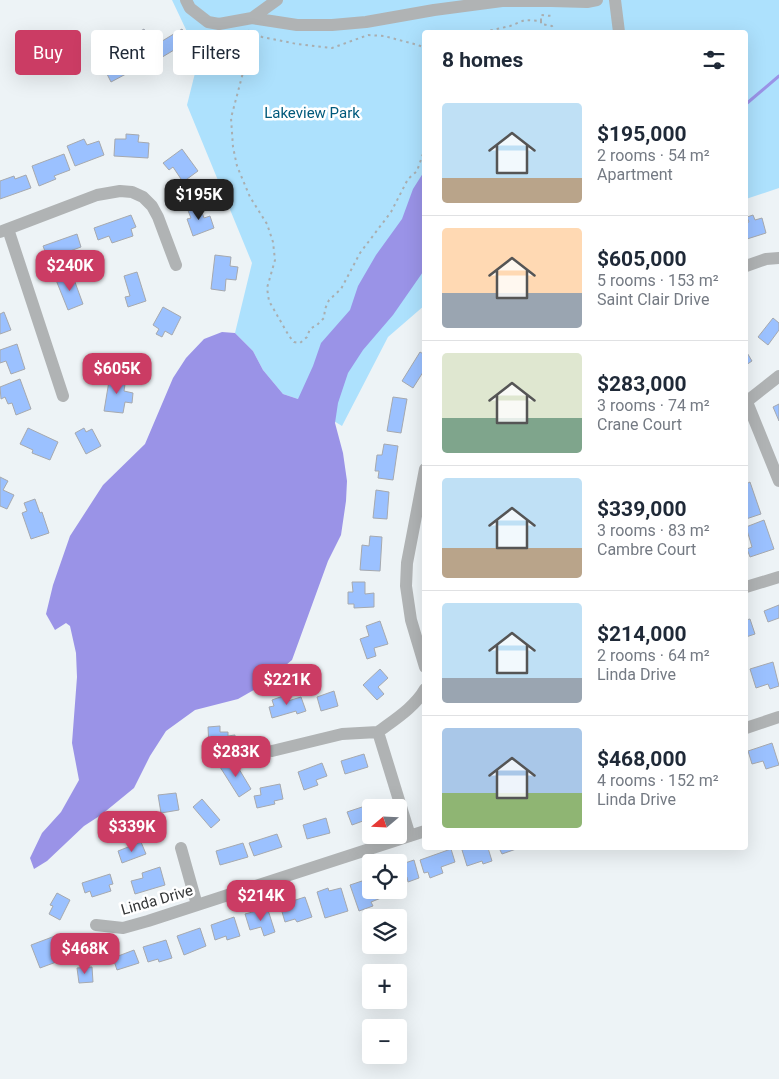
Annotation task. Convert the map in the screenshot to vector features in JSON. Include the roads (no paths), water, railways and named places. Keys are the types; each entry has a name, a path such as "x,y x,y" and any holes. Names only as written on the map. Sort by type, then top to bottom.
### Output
{"street":[{"path":"186,0 190,8 208,22 219,24 252,18 297,25 332,25 366,22 502,1 587,2 597,0"},
{"path":"252,18 277,0"},
{"path":"616,0 618,30"},
{"path":"63,396 4,231 97,196 120,191 132,192 143,197 152,206 158,216 176,265"},
{"path":"748,265 766,259 779,258"},
{"path":"748,401 779,376"},
{"path":"748,404 779,481"},
{"path":"422,485 407,563 406,586 410,620 422,658"},
{"path":"748,586 779,577"},
{"path":"272,751 342,734 378,732 422,695"},
{"path":"748,727 779,717"},
{"path":"378,732 410,836"},
{"name":"Linda Drive","path":"96,925 123,928 422,832"},
{"path":"181,848 197,905"}],"waterway":[{"path":"748,102 779,76"}],"park label":[{"name":"Lakeview Park","path":"312,113"}]}
